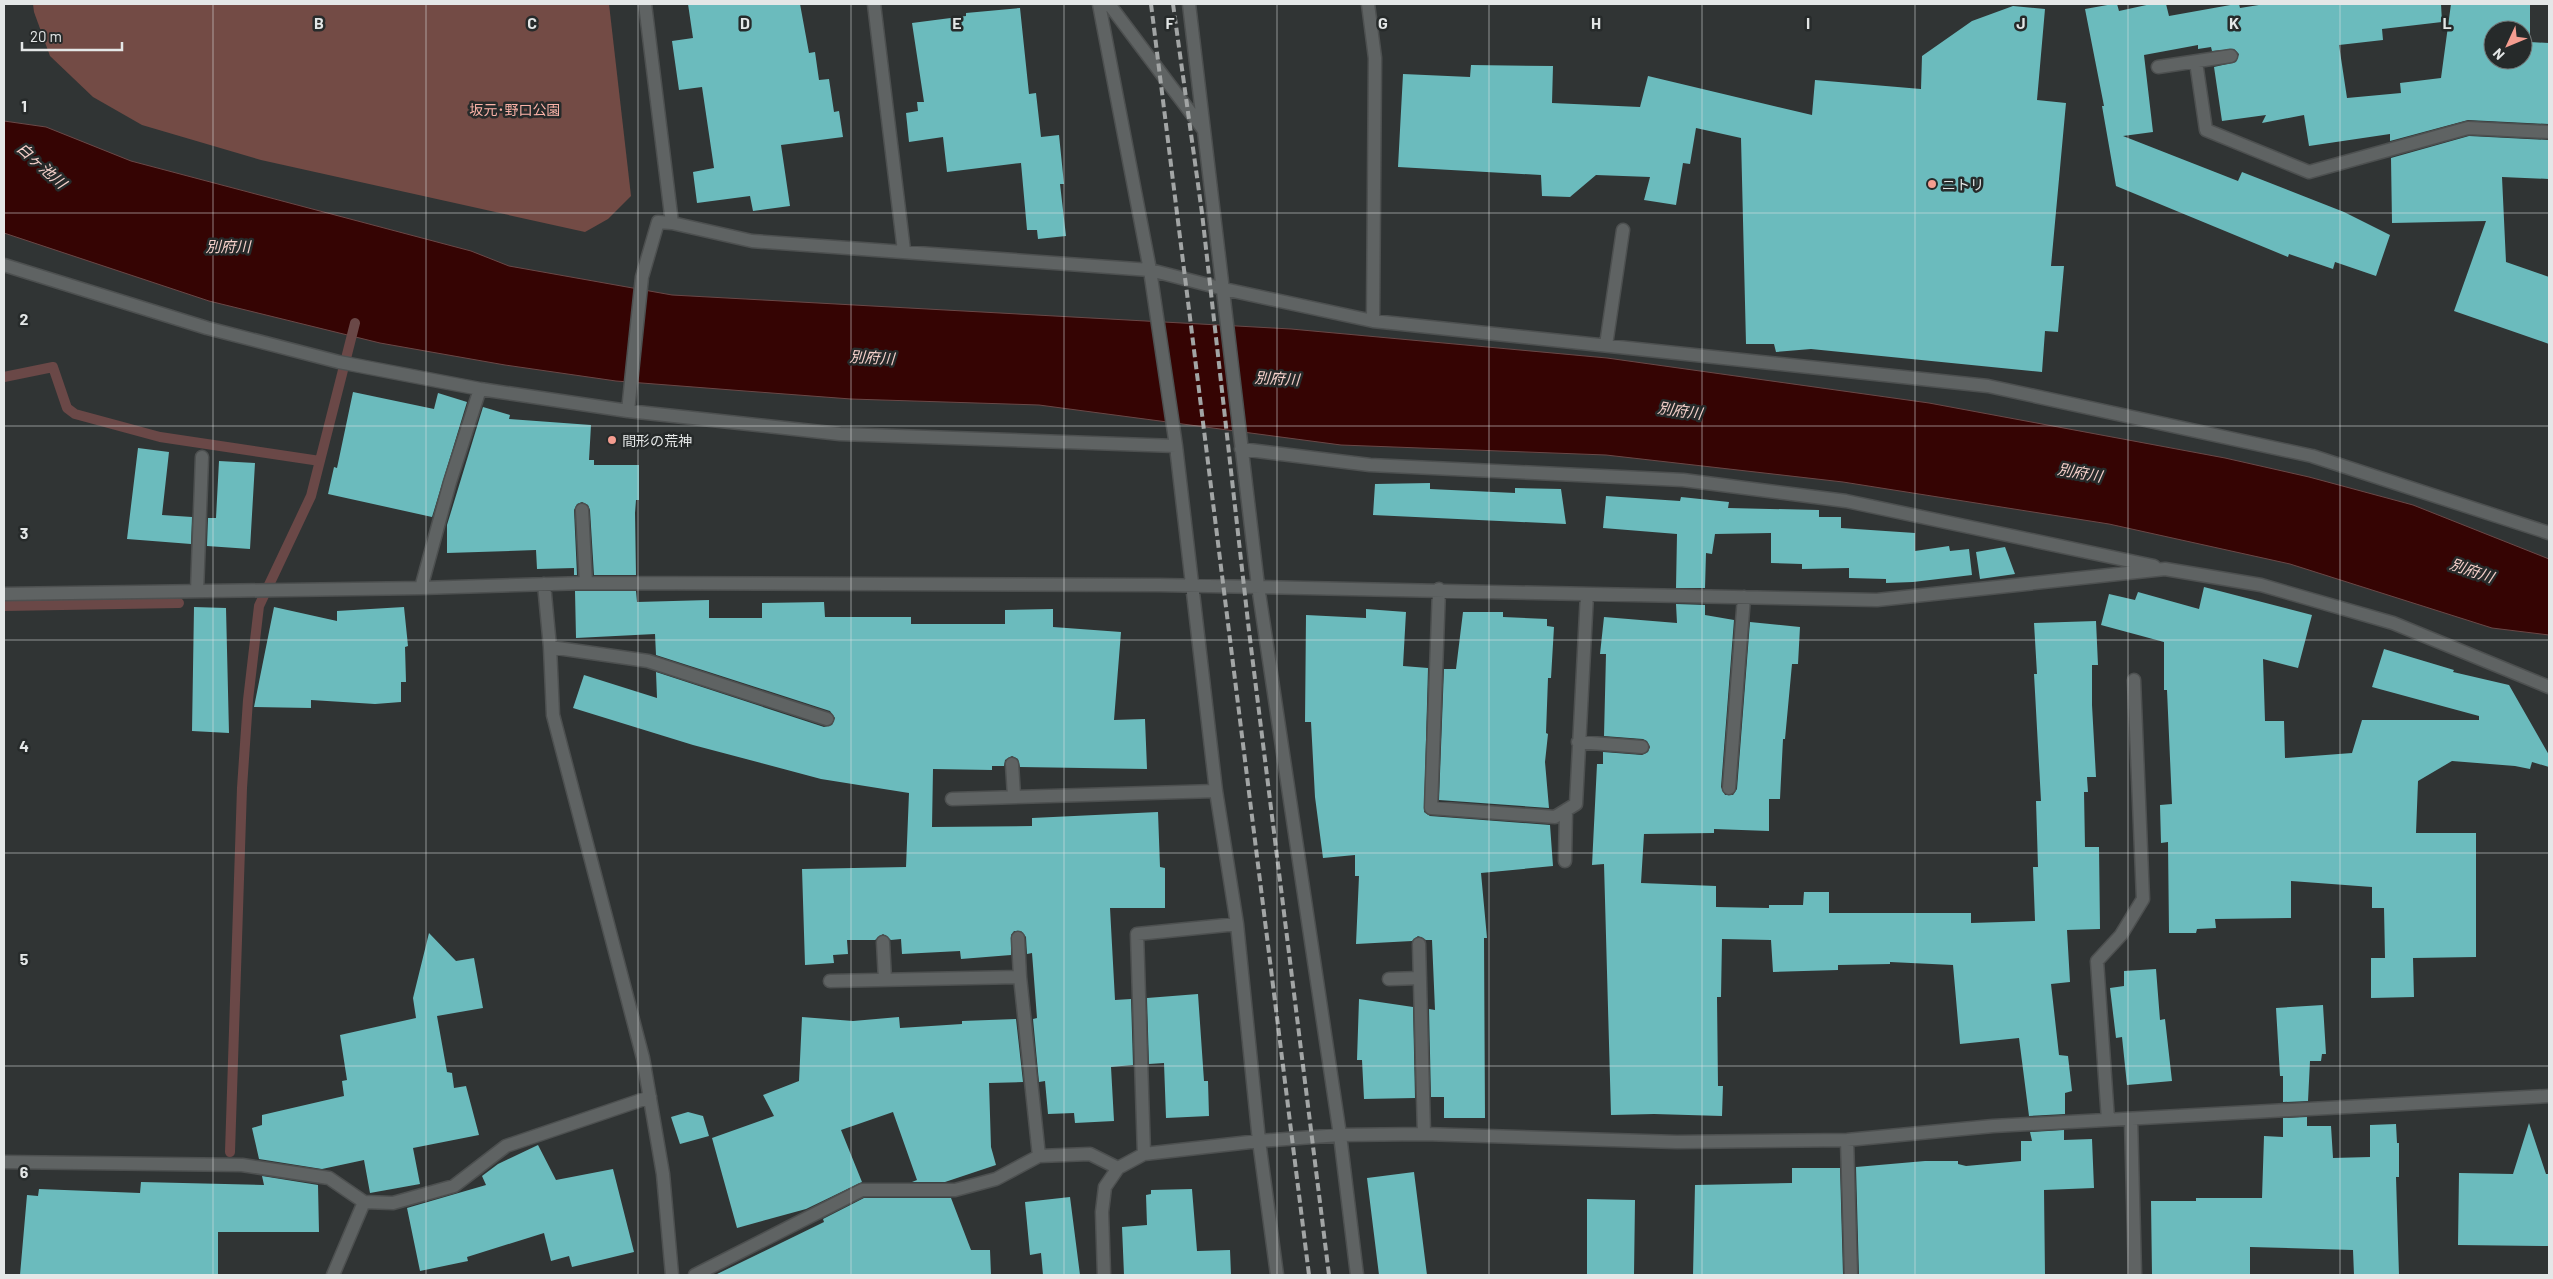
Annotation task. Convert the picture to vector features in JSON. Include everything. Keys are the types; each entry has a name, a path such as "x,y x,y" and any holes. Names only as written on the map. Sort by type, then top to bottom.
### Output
{"street":[{"path":"645,4 672,223"},
{"path":"874,4 904,251"},
{"path":"1099,4 1150,270 1176,446 1216,791 1237,924 1259,1141 1277,1275"},
{"path":"1109,4 1205,131"},
{"path":"1189,4 1227,311 1241,449 1258,586 1340,1135 1357,1275"},
{"path":"1368,4 1375,58 1373,321"},
{"path":"2158,67 2231,56"},
{"path":"2196,62 2206,130 2309,172 2468,128 2549,132"},
{"path":"628,411 642,277 658,222 672,223 752,241 1150,270 1224,289 1373,321 1988,386 2312,456 2549,533"},
{"path":"1606,345 1623,230"},
{"path":"4,265 208,328 339,362 480,389 628,411 840,434 1176,446"},
{"path":"421,588 450,482 480,389"},
{"path":"1241,449 1370,465 1683,480 1846,501 2165,569 2261,586 2393,623 2549,687"},
{"path":"197,591 202,457"},
{"path":"582,510 586,583"},
{"path":"4,594 421,588 586,583 1192,585 1877,600 2165,569"},
{"path":"544,584 550,647 553,715 643,1058 663,1174 672,1275"},
{"path":"1439,589 1431,808 1555,816 1576,804 1587,594"},
{"path":"1729,788 1744,597"},
{"path":"550,647 648,661 827,720"},
{"path":"2108,1120 2097,961 2121,935 2143,899 2134,680"},
{"path":"1578,742 1642,747"},
{"path":"1012,764 1014,796"},
{"path":"952,799 1216,791"},
{"path":"1565,861 1566,810"},
{"path":"1144,1154 1137,934 1237,924"},
{"path":"1018,938 1020,977 1039,1156"},
{"path":"883,942 885,980"},
{"path":"1420,944 1424,1134"},
{"path":"830,981 1020,977"},
{"path":"1388,979 1420,978"},
{"path":"1104,1275 1102,1212 1105,1187 1118,1168 1144,1154 1259,1141 1340,1135 1424,1134 1677,1142 1847,1140 1992,1126 2549,1096"},
{"path":"4,1162 242,1165 329,1178 364,1202 393,1203 454,1186 506,1146 650,1097"},
{"path":"2131,1119 2135,1275"},
{"path":"1847,1140 1852,1275"},
{"path":"695,1275 862,1190 955,1190 996,1179 1039,1156 1090,1154 1118,1168"},
{"path":"333,1275 364,1202"}],"green space":[{"name":"坂元･野口公園","path":"33,4 609,4 631,196 608,219 585,232 261,160 142,125 93,97 50,56 34,12"}],"water":[{"name":"別府川","path":"4,121 46,127 131,161 471,251 509,266 672,295 1291,329 1607,358 1929,403 2225,458 2309,477 2413,505 2549,559 2549,635 2492,628 2290,564 2109,524 1843,482 1606,455 1341,445 1039,405 851,399 616,381 505,365 380,343 209,301 4,233"}],"building":[{"path":"688,4 800,4 809,53 815,52 819,80 829,79 834,112 839,111 843,137 781,145 790,206 753,211 750,196 697,203 693,172 714,168 702,87 679,90 672,41 693,38"},
{"path":"2113,4 2117,4 2119,11 2151,4 2166,4 2169,16 2236,4 2239,4 2240,8 2265,4 2441,4 2442,22 2382,29 2383,40 2339,45 2347,98 2401,93 2400,83 2441,78 2451,4 2530,4 2530,20 2483,20 2483,70 2533,70 2533,42 2549,43 2549,124 2468,120 2390,141 2390,134 2309,146 2304,115 2262,123 2266,115 2222,121 2214,67 2236,62 2239,54 2234,49 2212,51 2211,47 2198,49 2198,45 2144,55 2153,132 2123,136 2238,181 2242,172 2344,212 2390,235 2376,276 2335,262 2333,269 2289,254 2288,257 2116,186 2102,106 2104,106 2085,9"},
{"path":"2013,6 2045,9 2037,100 2066,103 2051,266 2064,266 2058,332 2045,331 2042,372 1811,349 1776,352 1774,344 1746,344 1741,138 1696,128 1690,164 1683,163 1676,205 1644,200 1650,177 1596,175 1570,197 1542,196 1541,175 1398,167 1403,74 1470,77 1471,65 1553,66 1552,103 1640,107 1648,76 1812,115 1815,80 1921,89 1922,56 1972,21"},
{"path":"1020,8 1029,94 1036,93 1041,137 1059,135 1064,184 1060,184 1066,236 1038,239 1037,230 1027,230 1021,163 947,172 943,137 909,142 906,113 918,111 917,102 924,102 912,23 966,16 966,13"},
{"path":"2469,136 2549,140 2549,179 2502,177 2506,262 2549,277 2549,344 2454,311 2486,221 2392,223 2391,158"},
{"path":"353,392 434,409 438,393 467,402 432,517 328,494 334,467 337,468"},
{"path":"483,407 510,415 509,419 591,425 589,460 594,460 594,465 639,465 639,500 636,500 635,513 636,575 594,575 590,510 588,505 582,502 577,504 574,510 577,575 574,575 574,568 537,569 536,550 447,553 447,525"},
{"path":"138,448 169,452 162,515 192,517 191,544 127,539"},
{"path":"219,461 255,463 250,549 207,546 208,518 216,518"},
{"path":"1430,483 1430,489 1515,493 1515,488 1561,489 1566,524 1373,515 1375,484"},
{"path":"1606,496 1680,501 1681,497 1729,502 1728,508 1819,510 1819,517 1841,517 1841,528 1915,533 1915,551 1949,546 1950,551 1969,549 1972,575 1913,582 1886,583 1886,579 1849,578 1849,568 1802,569 1802,564 1771,563 1771,533 1715,534 1712,554 1706,553 1705,588 1676,588 1677,534 1603,528"},
{"path":"2005,547 2015,574 1980,579 1976,552"},
{"path":"2204,587 2312,615 2298,668 2263,659 2265,721 2284,721 2285,758 2352,753 2362,720 2479,720 2479,716 2372,687 2384,649 2454,670 2453,672 2509,685 2549,755 2549,767 2532,762 2530,769 2452,761 2418,781 2416,833 2476,833 2476,957 2413,958 2414,997 2371,998 2371,958 2385,958 2384,908 2372,908 2372,887 2291,881 2291,918 2215,919 2216,928 2197,929 2196,933 2169,933 2168,842 2161,843 2160,805 2172,804 2167,690 2164,690 2164,642 2101,625 2109,594 2135,600 2138,592 2199,609"},
{"path":"575,591 636,591 637,602 709,600 709,618 762,618 762,603 824,602 825,617 911,617 911,624 1005,624 1005,610 1053,609 1053,627 1121,632 1114,720 1145,719 1147,769 1020,767 1018,759 1012,756 1005,760 1004,766 992,766 992,770 933,769 932,827 1032,826 1032,818 1158,812 1160,867 1165,868 1165,908 1110,908 1115,1000 1131,999 1133,1065 1111,1067 1114,1121 1075,1123 1074,1113 1048,1114 1045,1081 1039,1082 1033,1019 1037,1018 1032,953 1027,954 1026,937 1021,931 1014,931 1011,935 1011,955 961,959 960,951 902,954 901,939 891,940 883,934 875,940 847,940 848,954 833,955 834,963 805,965 802,869 906,867 909,793 821,779 693,745 573,708 584,675 657,698 656,672 824,727 832,725 835,718 830,711 656,655 655,634 576,638"},
{"path":"1676,604 1705,605 1705,615 1734,620 1721,787 1725,795 1733,795 1737,789 1750,622 1800,627 1798,664 1792,664 1785,739 1783,739 1780,799 1769,799 1769,831 1714,829 1714,833 1644,834 1641,883 1716,886 1716,907 1769,908 1769,905 1803,905 1804,892 1829,892 1829,913 1971,913 1971,923 2035,921 2033,867 2038,867 2036,801 2041,801 2034,674 2037,674 2034,623 2096,621 2098,665 2092,665 2092,705 2096,777 2087,777 2088,792 2084,792 2085,847 2099,847 2100,929 2067,930 2070,982 2051,984 2059,1055 2068,1056 2072,1091 2065,1093 2065,1114 2029,1116 2019,1038 1960,1044 1953,965 1890,962 1890,964 1838,965 1838,970 1773,972 1771,940 1722,939 1721,997 1717,997 1718,1086 1723,1086 1722,1116 1611,1115 1604,864 1592,865 1597,764 1603,764 1603,752 1642,755 1648,752 1650,747 1647,741 1643,739 1604,736 1606,654 1600,654 1604,617 1677,623"},
{"path":"194,607 226,608 229,733 192,731"},
{"path":"274,607 337,621 337,611 404,607 408,646 405,647 406,682 401,682 401,702 375,704 311,700 311,708 254,707"},
{"path":"1366,609 1406,612 1403,666 1428,668 1424,812 1430,816 1550,825 1553,866 1481,873 1487,938 1484,938 1485,1118 1444,1118 1444,1097 1431,1097 1429,1009 1435,1010 1432,940 1426,940 1418,936 1412,941 1356,944 1359,876 1355,876 1355,855 1323,858 1315,797 1311,722 1305,722 1306,615 1366,618"},
{"path":"1463,612 1503,612 1503,617 1547,619 1547,626 1554,627 1551,678 1548,678 1546,733 1548,734 1545,762 1549,808 1439,800 1444,669 1456,669"},
{"path":"429,933 456,961 474,958 483,1008 437,1016 447,1072 452,1073 454,1088 466,1086 479,1135 413,1148 420,1184 370,1193 364,1160 322,1169 259,1159 252,1128 262,1125 262,1115 344,1096 342,1081 347,1080 340,1035 416,1018 413,998"},
{"path":"2156,969 2160,1020 2165,1019 2172,1081 2127,1085 2122,1037 2116,1038 2110,988 2124,986 2124,971"},
{"path":"1198,994 1204,1081 1208,1081 1209,1116 1166,1118 1164,1063 1149,1064 1147,998"},
{"path":"1359,999 1413,1007 1415,1098 1364,1099 1362,1060 1357,1060"},
{"path":"2323,1005 2326,1054 2322,1054 2321,1061 2310,1061 2308,1101 2283,1102 2283,1076 2280,1076 2276,1008"},
{"path":"802,1017 853,1021 899,1017 900,1028 962,1024 962,1021 1016,1019 1023,1082 989,1083 991,1147 996,1165 945,1182 912,1182 917,1180 893,1112 841,1130 862,1182 806,1209 737,1228 712,1138 774,1116 763,1095 799,1081"},
{"path":"688,1112 703,1116 709,1136 680,1144 671,1117"},
{"path":"2307,1117 2307,1126 2331,1126 2333,1158 2370,1157 2370,1125 2396,1124 2397,1143 2399,1143 2399,1177 2396,1177 2399,1275 2354,1275 2353,1250 2250,1247 2250,1275 2152,1275 2151,1201 2196,1201 2196,1198 2262,1198 2264,1136 2283,1137 2283,1118"},
{"path":"2529,1123 2546,1174 2549,1174 2549,1246 2458,1245 2459,1173 2513,1174"},
{"path":"2064,1130 2064,1140 2092,1139 2094,1188 2044,1190 2045,1275 1859,1275 1856,1167 1925,1161 1958,1161 1958,1164 1966,1166 2021,1161 2021,1141 2032,1141 2030,1132"},
{"path":"538,1145 556,1180 613,1169 634,1252 572,1267 569,1256 551,1261 544,1233 467,1257 468,1261 420,1271 407,1208 486,1185 482,1176 498,1164"},
{"path":"1792,1168 1840,1168 1843,1275 1693,1275 1695,1185 1792,1183"},
{"path":"1414,1172 1427,1275 1379,1275 1367,1178"},
{"path":"262,1176 318,1185 319,1232 218,1232 218,1275 20,1275 27,1195 38,1196 39,1189 140,1193 141,1182 264,1185"},
{"path":"1192,1189 1197,1251 1230,1250 1231,1275 1124,1275 1122,1227 1147,1225 1146,1195 1151,1194 1151,1190"},
{"path":"1070,1197 1080,1275 1043,1275 1041,1253 1030,1255 1025,1202"},
{"path":"864,1198 951,1198 971,1250 990,1250 991,1275 715,1275 824,1222 823,1219"},
{"path":"1587,1199 1635,1200 1634,1275 1587,1275"}],"waterway":[{"path":"230,1152 242,788 248,700 259,606 311,496 355,323"},
{"path":"4,377 53,367 67,408 75,414 160,437 320,461"},
{"path":"4,606 179,603"}],"railway":[{"path":"1151,4 1309,1275"},
{"path":"1173,4 1202,213 1249,631 1329,1275"}],"place":[{"name":"ニトリ","path":"1932,184"},
{"name":"間形の荒神","path":"612,440"}],"water label":[{"name":"白ヶ池川","path":"42,165"}]}
